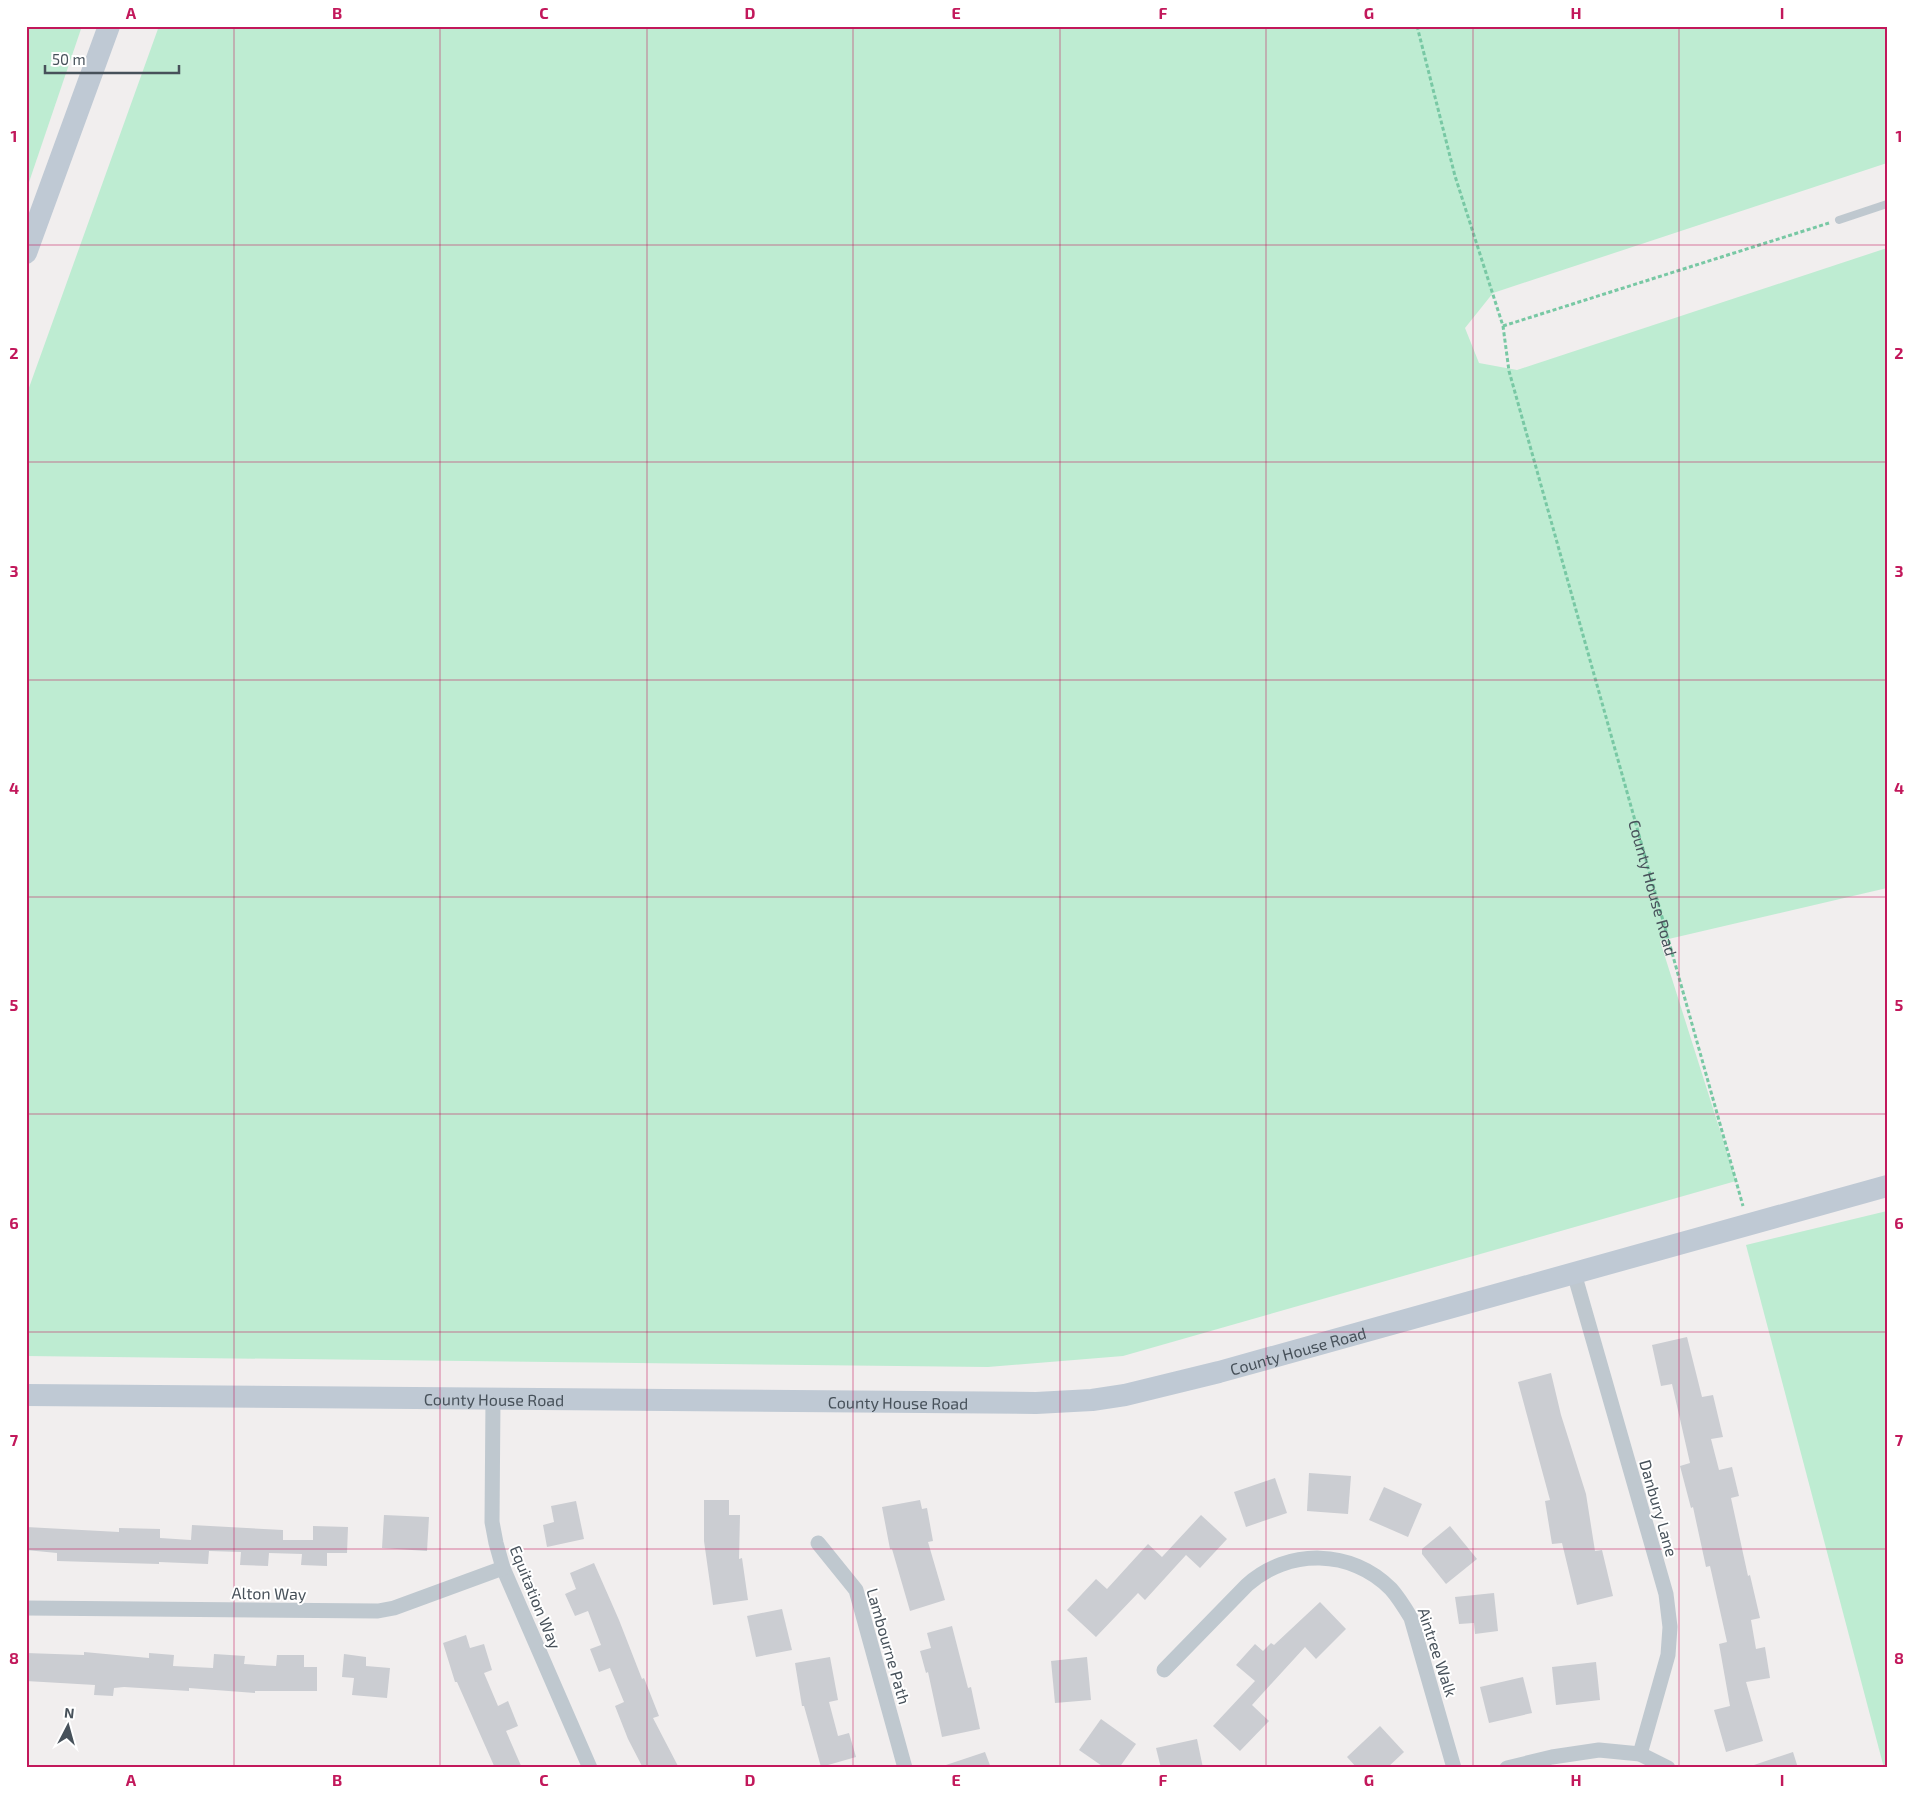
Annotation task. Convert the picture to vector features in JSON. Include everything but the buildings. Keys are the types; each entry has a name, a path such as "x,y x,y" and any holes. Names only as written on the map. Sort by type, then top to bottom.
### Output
{"street":[{"path":"26,253 109,26"},
{"name":"County House Road","path":"26,1395 1036,1403 1092,1400 1153,1389 1219,1372 1887,1186"},
{"name":"Danbury Lane","path":"1574,1273 1666,1594 1670,1627 1668,1655 1640,1754"},
{"name":"Equitation Way","path":"493,1399 492,1522 496,1543 504,1568 590,1768"},
{"name":"Lambourne Path","path":"818,1544 856,1590 905,1768"},
{"name":"Aintree Walk","path":"1164,1670 1259,1574 1274,1566 1309,1558 1330,1558 1355,1564 1376,1576 1390,1588 1401,1601 1411,1618 1454,1768"},
{"name":"Alton Way","path":"26,1608 378,1611 394,1608 504,1568"},
{"path":"1507,1768 1552,1757 1599,1750 1640,1754 1668,1768"}],"lane":[{"path":"1839,220 1887,204"}],"path":[{"name":"County House Road","path":"1417,26 1455,176 1503,326 1509,371 1748,1224"},
{"path":"1503,326 1839,220"}],"green space":[{"path":"26,26 82,26 26,191"},
{"path":"159,26 1887,26 1887,163 1493,293 1465,328 1479,363 1517,370 1887,248 1887,888 1660,941 1736,1181 1123,1356 988,1367 26,1356 26,396"},
{"path":"1887,1211 1887,1768 1884,1768 1746,1245"}]}
